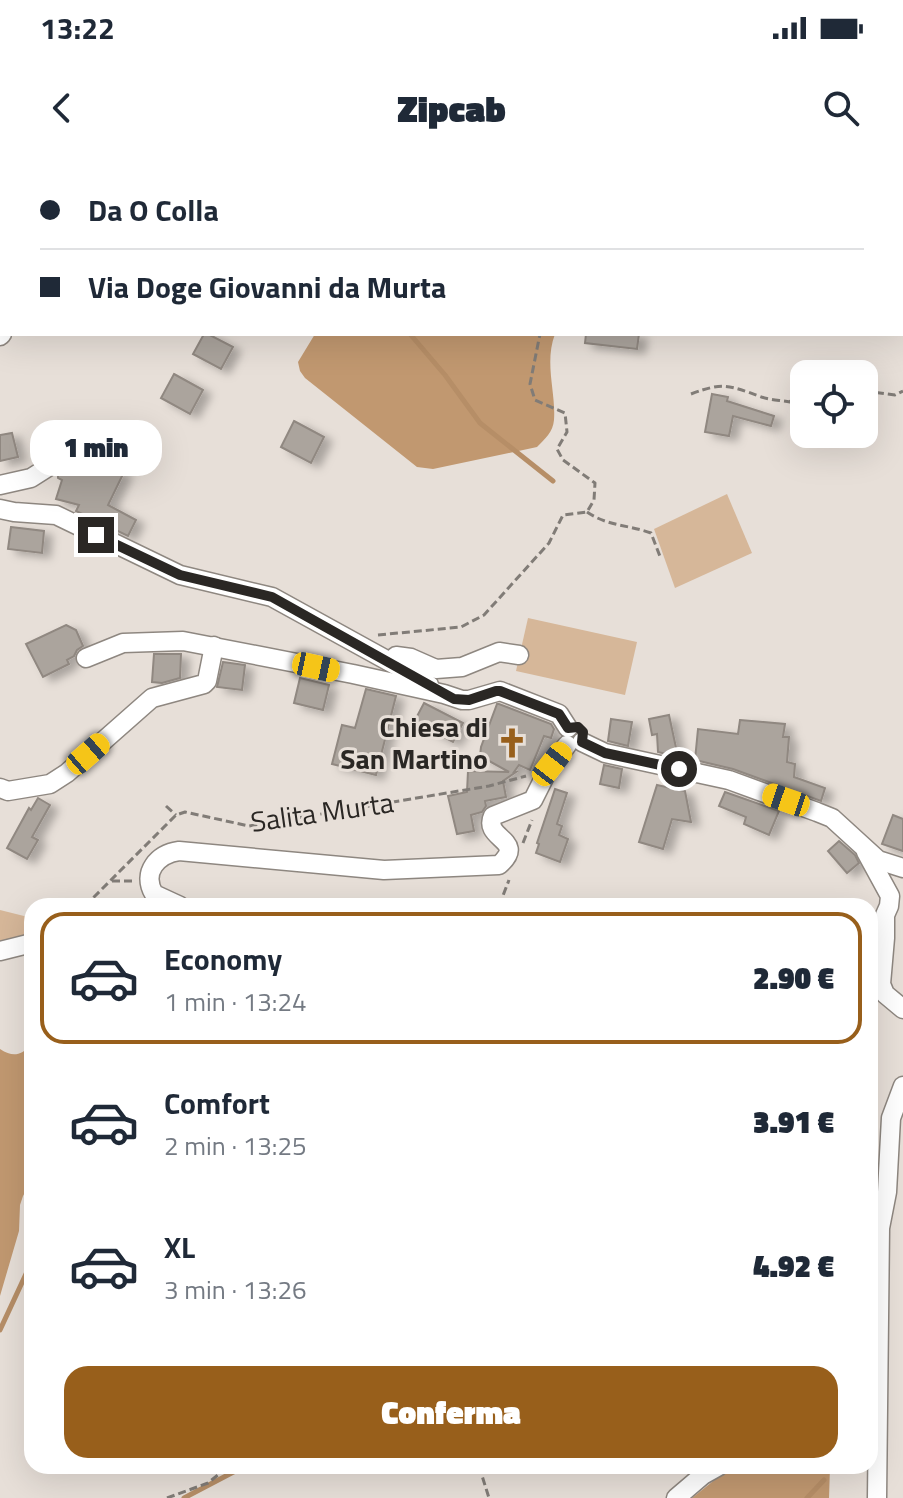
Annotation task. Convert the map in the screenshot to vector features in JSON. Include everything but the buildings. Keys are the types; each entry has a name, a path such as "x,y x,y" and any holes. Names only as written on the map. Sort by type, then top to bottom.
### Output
{"street":[{"path":"0,485 31,478 53,464 50,453"},
{"path":"0,509 56,515 180,575 272,597 454,699 469,700 500,691 559,714 572,739 605,753 729,780 832,818 878,860 903,868"},
{"path":"86,658 123,643 183,641 444,694"},
{"path":"0,788 8,791 50,784 67,773 152,698 204,684 214,646"},
{"path":"390,662 396,656 411,658 436,669 462,667 499,652 519,655"},
{"path":"163,898 154,894 148,881 150,872 160,857 179,851 384,870 499,865 509,850 491,828 490,821 498,812 533,800 548,770 572,739"},
{"path":"865,850 890,896 885,915 881,984 885,994 903,1009"},
{"path":"0,951 24,946"},
{"path":"878,1275 879,1192 891,1118 903,1086"},
{"path":"676,1498 705,1474"},
{"path":"876,1474 877,1498"}],"path":[{"path":"540,336 530,384 535,400 565,413 567,432 557,449 563,460 595,483 594,500 587,512"},
{"path":"691,394 717,386 730,386 760,397 790,402"},
{"path":"878,393 895,395 903,391"},
{"path":"363,646 376,635 461,627 484,615 549,543 563,515 587,512 612,524 651,533 661,559"},
{"name":"Salita Murta","path":"176,815 185,812 249,826 489,786 548,770"},
{"path":"93,898 176,815 166,806"},
{"path":"520,850 536,808"},
{"path":"502,898 510,878"},
{"path":"111,881 148,881"},
{"path":"167,1498 208,1483 219,1474"},
{"path":"482,1474 489,1498"}],"shaded area":[{"path":"314,336 554,336 550,356 554,420 548,435 537,447 433,469 417,467 305,378 298,362"},
{"path":"727,494 752,553 675,588 654,529"},
{"path":"528,618 637,642 625,695 516,671"},
{"path":"0,910 24,916 24,935 0,944"},
{"path":"0,1049 17,1054 24,1051 24,1194 20,1205 19,1231 0,1296"},
{"path":"722,1474 830,1474 829,1498 692,1498"}],"waterway":[{"path":"412,336 480,423 553,481"},
{"path":"0,1330 24,1278"},
{"path":"184,1498 230,1474"},
{"path":"807,1498 824,1480"}],"place":[{"name":"Chiesa di San Martino","path":"512,743"}],"route":[{"path":"96,535 180,575 272,597 454,699 469,700 500,691 559,714 568,728 578,727 583,732 582,742 597,751 679,769"}]}
